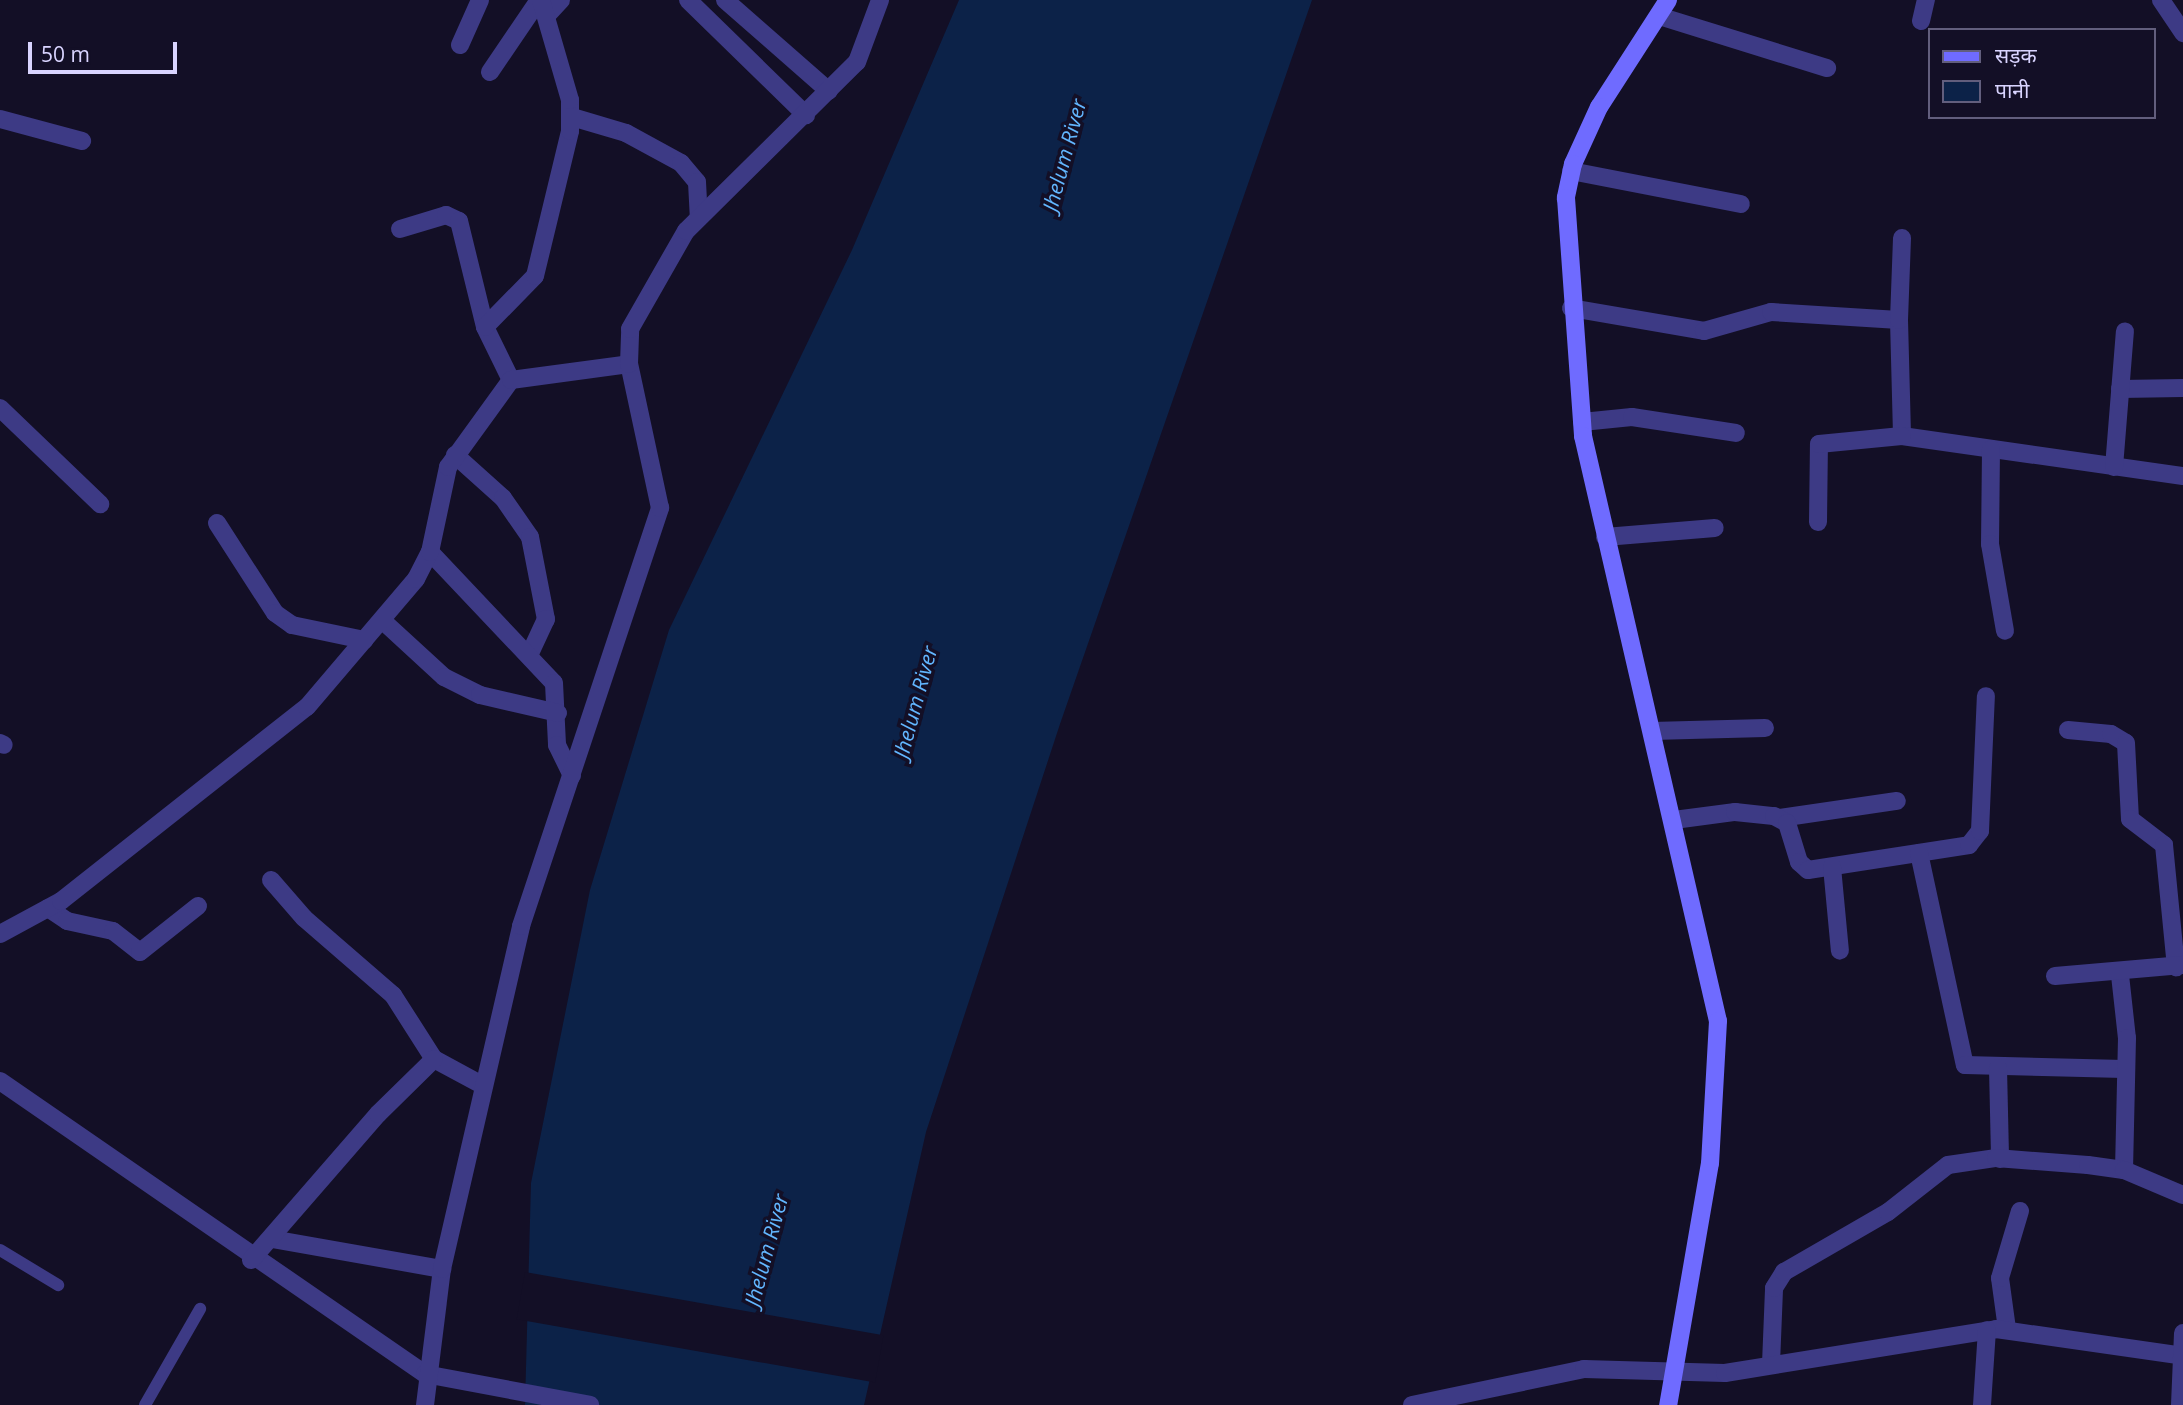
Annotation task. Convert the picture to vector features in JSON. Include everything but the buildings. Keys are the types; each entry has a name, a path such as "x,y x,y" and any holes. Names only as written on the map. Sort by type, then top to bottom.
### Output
{"street":[{"path":"460,45 480,0"},
{"path":"491,72 543,5 561,0"},
{"path":"688,0 809,113"},
{"path":"725,0 827,93"},
{"path":"425,1405 425,1374 442,1269 482,1085 521,926 660,508 628,364 635,314 699,217 809,113 866,47 880,0"},
{"path":"1921,22 1926,0"},
{"path":"2161,0 2183,33"},
{"path":"485,327 535,276 572,117 543,5"},
{"path":"1668,1405 1720,1080 1709,964 1605,537 1582,422 1566,198 1571,171 1599,107 1663,8 1827,68"},
{"path":"572,117 625,133 681,163 697,182 699,217"},
{"path":"0,119 82,141"},
{"path":"1571,171 1741,204"},
{"path":"400,229 446,215 458,222 485,327 512,380"},
{"path":"1902,239 1899,320 1902,436"},
{"path":"1572,308 1704,331 1770,312 1899,320"},
{"path":"2114,467 2125,331"},
{"path":"0,934 48,908 307,707 383,621 430,552 455,455 512,380 628,364"},
{"path":"2120,389 2183,388"},
{"path":"0,408 100,504"},
{"path":"1582,422 1632,417 1736,432"},
{"path":"1818,523 1819,444 1902,436 2183,476"},
{"path":"1991,449 1990,544 2005,631"},
{"path":"455,455 503,498 530,537 547,619 530,653"},
{"path":"216,523 275,613 292,625 364,640"},
{"path":"1605,537 1715,528"},
{"path":"430,552 530,653 554,683 558,713 557,745 572,776"},
{"path":"383,621 444,677 480,695 558,713"},
{"path":"1780,818 1802,867 1832,867 1969,845 1980,831 1986,696"},
{"path":"1652,730 1765,728"},
{"path":"2055,976 2120,975 2179,966 2164,845 2130,819 2126,743 2111,734 2068,730"},
{"path":"1674,821 1744,812 1780,818 1897,801"},
{"path":"1919,853 1963,1062 1998,1068 2124,1069"},
{"path":"1832,867 1840,951"},
{"path":"271,880 304,918 393,995 434,1059 482,1085"},
{"path":"48,908 80,926 113,931 140,951 198,906"},
{"path":"2120,975 2124,1170"},
{"path":"251,1260 378,1114 434,1059"},
{"path":"1998,1068 2000,1159"},
{"path":"0,1081 251,1260 425,1374 590,1405"},
{"path":"1771,1364 1774,1288 1784,1272 1888,1212 1936,1171 2000,1159 2124,1170 2183,1195"},
{"path":"2007,1329 2000,1278 2020,1211"},
{"path":"272,1238 442,1269"},
{"path":"1412,1405 1584,1369 1672,1373 1771,1364 1987,1330 2007,1329 2181,1355"},
{"path":"1982,1405 1987,1330"},
{"path":"2180,1405 2183,1333"}],"lane":[{"path":"0,1250 58,1285"},
{"path":"145,1405 200,1309"}],"water":[{"name":"Jhelum River","path":"959,0 1312,0 1060,724 926,1132 864,1405 525,1405 531,1183 590,890 669,630 852,250"}],"pier":[{"path":"525,1272 883,1335 875,1382 517,1319"}]}
